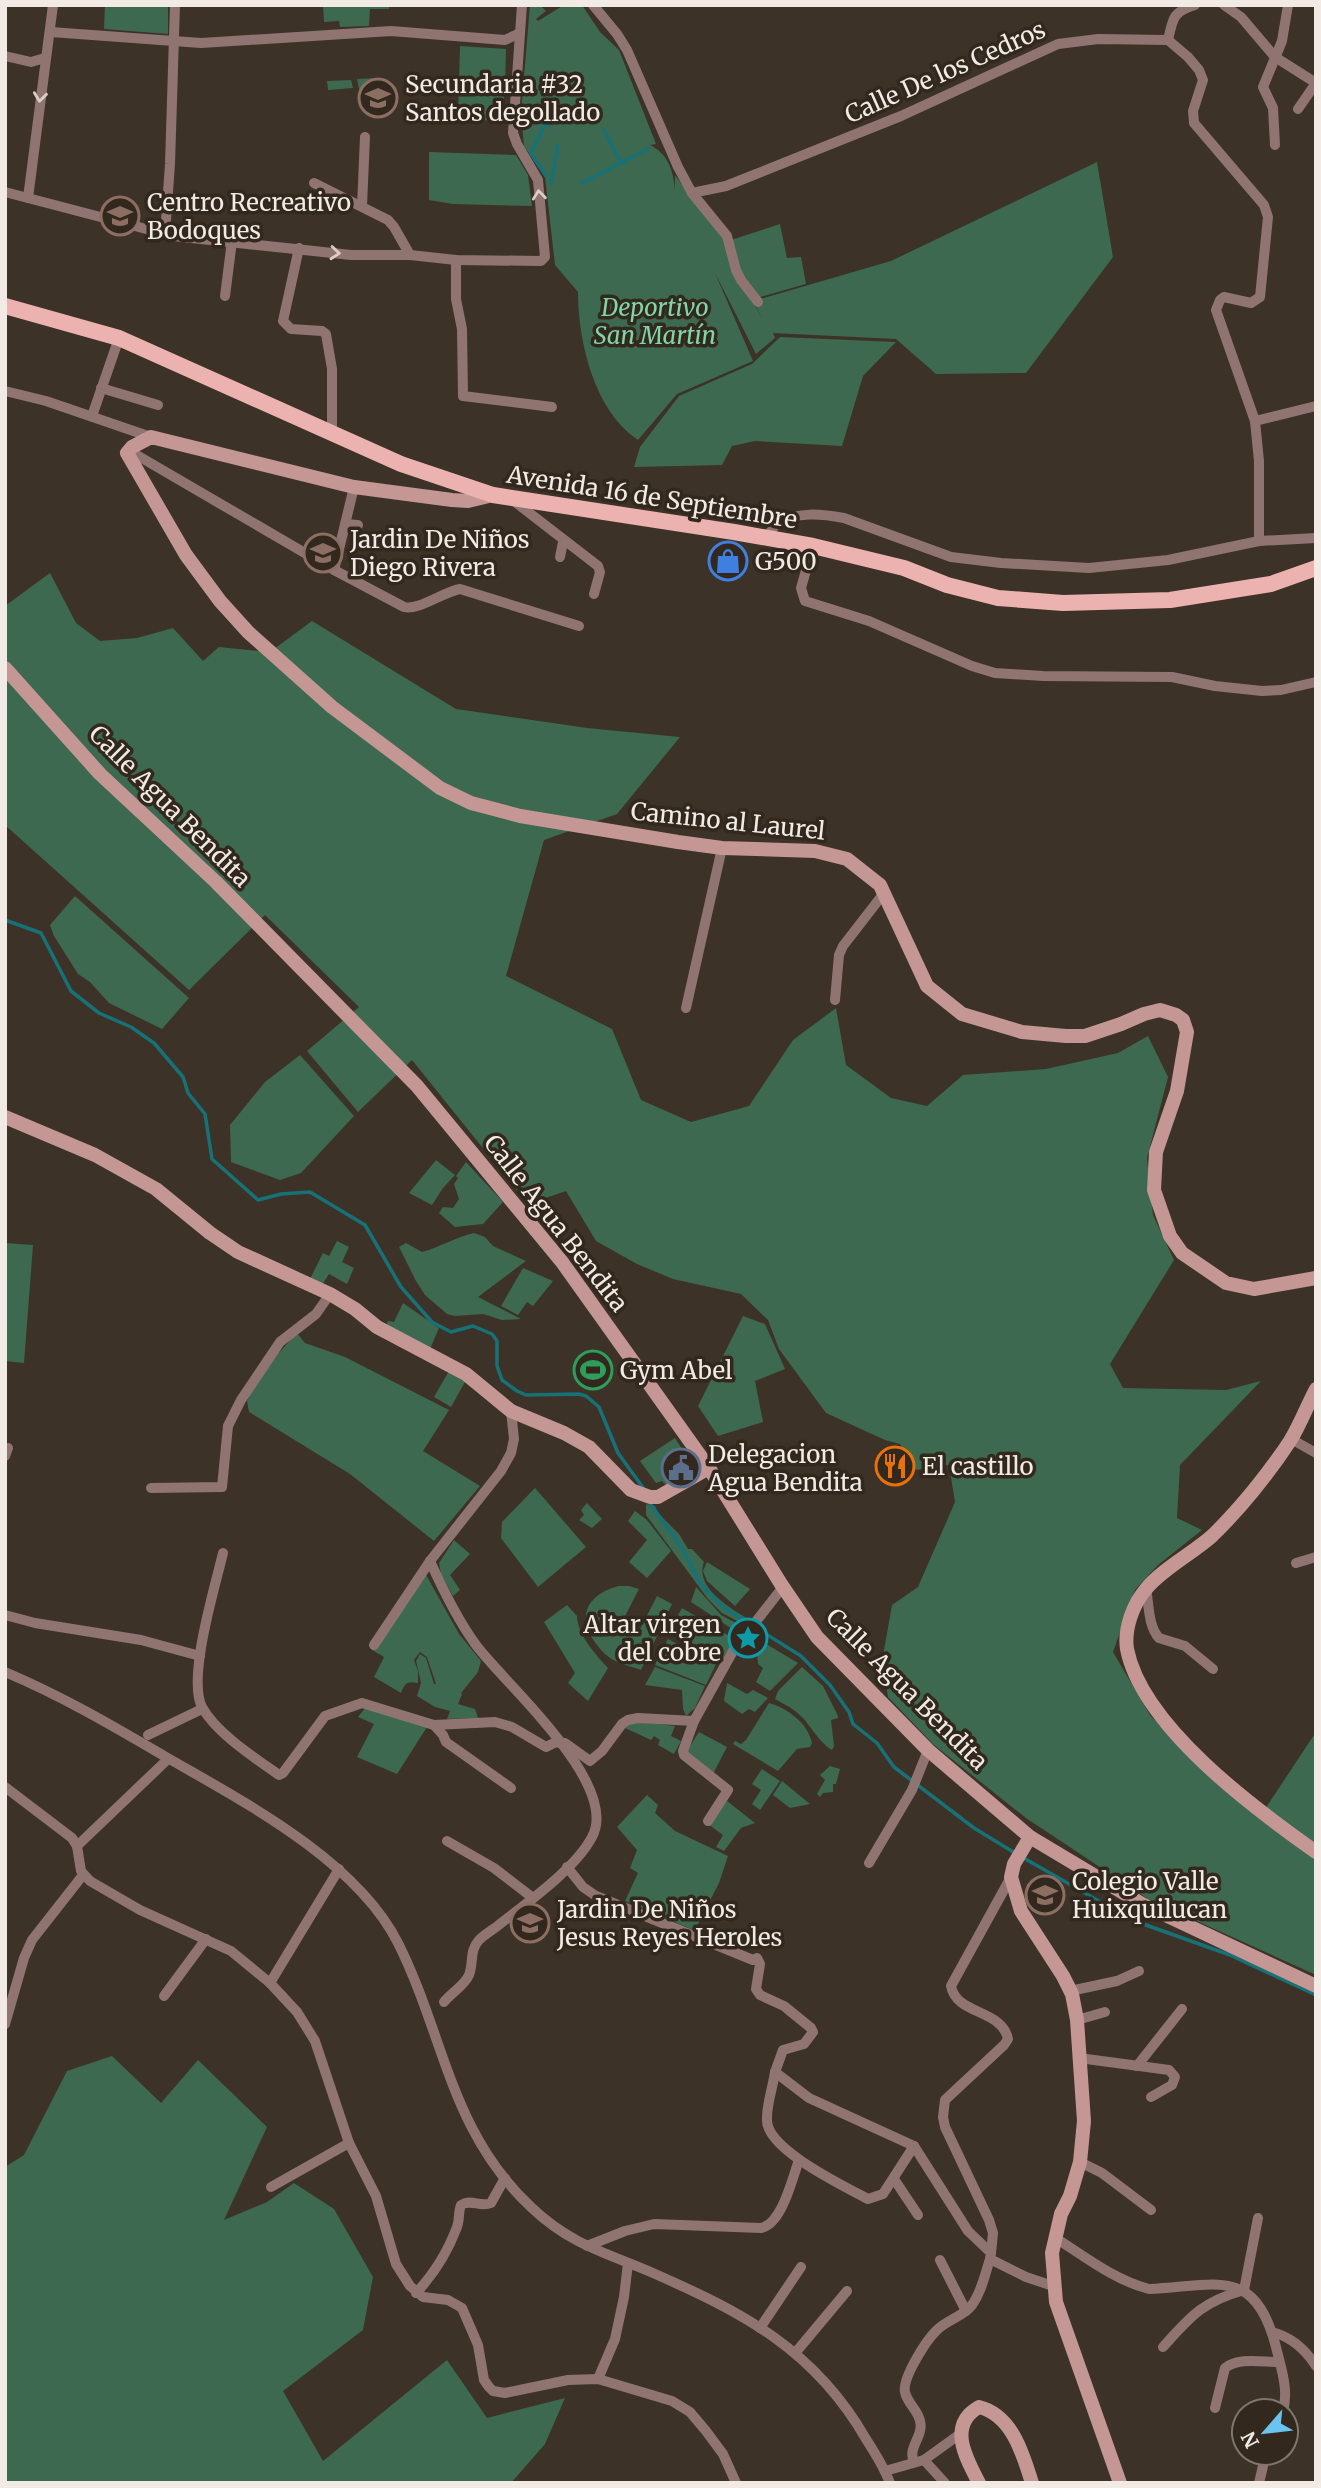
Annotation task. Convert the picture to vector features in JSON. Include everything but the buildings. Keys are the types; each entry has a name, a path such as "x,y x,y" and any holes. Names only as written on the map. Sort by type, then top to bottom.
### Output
{"main road":[{"name":"Avenida 16 de Septiembre","path":"5,306 119,338 401,464 501,497 813,546 904,568 947,586 998,598 1063,603 1170,600 1271,584 1316,568"},
{"path":"128,450 151,437 354,487 452,500 501,497"},
{"name":"Camino al Laurel","path":"128,450 131,461 186,555 220,601 248,632 332,708 440,788 471,803 520,816 722,848 815,851 847,859 880,885 927,986 962,1014 1022,1032 1066,1036 1085,1035 1160,1010 1183,1020 1187,1032 1177,1091 1156,1152 1154,1190 1170,1236 1190,1259 1226,1283 1254,1289 1316,1278"},
{"name":"Calle Agua Bendita","path":"5,668 100,774 216,882 416,1086 562,1262 709,1468 780,1584 817,1637 928,1750 1031,1838 1142,1903 1316,1986"},
{"path":"5,1117 95,1155 156,1189 238,1252 330,1294 377,1327 466,1374 511,1411 564,1433 589,1447 631,1490 645,1495 667,1494 709,1468"},
{"path":"1316,1389 1291,1439 1257,1485 1213,1535 1146,1588 1132,1611 1127,1647 1136,1675 1157,1711 1190,1748 1255,1808 1316,1852"},
{"path":"1031,1838 1014,1864 1011,1877 1021,1911 1070,1991 1077,2020 1084,2121 1080,2162 1054,2237 1053,2286 1056,2302 1120,2483"},
{"path":"979,2483 966,2457 960,2434 965,2418 979,2407 994,2413 1006,2424 1018,2444 1032,2483"}],"street":[{"path":"28,198 53,5"},
{"path":"164,234 171,151 175,5"},
{"path":"5,192 164,234 351,255 541,261 545,257 538,180 513,133 522,5"},
{"path":"593,5 617,34 626,50 692,193 727,236 736,271 758,302"},
{"path":"1195,5 1177,13 1172,21 1168,40 1188,57 1202,75 1203,80 1193,111 1194,124 1267,211 1261,295 1254,302 1224,297 1216,310 1255,421 1259,461 1259,541"},
{"path":"1224,5 1241,17 1275,57 1316,83 1298,108"},
{"path":"1275,145 1273,108 1263,87 1282,41 1288,5"},
{"path":"51,32 174,42 233,42 391,32 505,40 518,34"},
{"name":"Calle De los Cedros","path":"692,193 726,186 901,117 1058,44 1098,39 1168,40"},
{"path":"5,56 31,62 45,58"},
{"path":"362,206 365,137"},
{"path":"314,183 388,220 410,255"},
{"path":"225,296 232,241"},
{"path":"299,248 282,316 291,330 323,331 326,334 332,369 332,435"},
{"path":"456,260 456,299 462,329 463,396 552,407"},
{"path":"92,416 119,338"},
{"path":"101,388 158,405"},
{"path":"5,391 47,401 151,437"},
{"path":"1255,421 1316,406"},
{"path":"128,450 334,570 408,609 443,593 460,589 579,626"},
{"path":"334,570 354,487"},
{"path":"501,497 598,566 599,576 594,594"},
{"path":"768,538 776,524 802,514 830,515 951,557 1089,568 1168,560 1259,541 1316,538"},
{"path":"345,524 358,525"},
{"path":"560,557 563,541"},
{"path":"813,546 801,588 805,601 869,621 972,666 995,673 1172,677 1215,686 1262,691 1316,682"},
{"path":"686,1008 722,848"},
{"path":"835,1000 839,955 843,946 884,893"},
{"path":"151,1488 222,1487 228,1426 241,1400 281,1342 316,1314 330,1294"},
{"path":"374,1645 430,1561 501,1471 511,1453 514,1439 511,1411"},
{"path":"1291,1439 1316,1453"},
{"path":"223,1553 200,1656 197,1694 202,1709 228,1737 281,1775 325,1716 357,1703 370,1704 434,1725 495,1722 512,1727 545,1746 556,1742 567,1744 590,1761 628,1720 638,1718 694,1721"},
{"path":"1296,1563 1316,1556"},
{"path":"430,1561 456,1613 476,1645 545,1720 561,1742 580,1772 592,1799 596,1820 594,1834 567,1867 479,1941 472,1952 470,1974 444,2002"},
{"path":"1146,1588 1156,1635 1185,1646 1213,1669"},
{"path":"708,1821 728,1790 684,1755 683,1751 694,1721 733,1651 779,1592"},
{"path":"5,1615 35,1623 141,1640 200,1656"},
{"path":"5,1672 80,1707 223,1790 339,1869 371,1903 396,1940 410,1969 468,2123 505,2178 534,2210 562,2232 587,2246 715,2301 796,2352 839,2396 890,2483"},
{"path":"148,1735 202,1709"},
{"path":"434,1725 446,1742 511,1788"},
{"path":"869,1863 912,1790 928,1750"},
{"path":"77,1846 169,1759"},
{"path":"5,1787 61,1828 77,1846 83,1875 141,1910 231,1951 270,1983 297,2012 315,2041 349,2143 376,2196 402,2276 416,2292 430,2300 449,2300 462,2308 478,2345 484,2379 493,2391 505,2393 568,2380 598,2379 671,2400 690,2412 723,2454 736,2483"},
{"path":"447,1841 494,1868 533,1898"},
{"path":"567,1867 583,1887 596,1896 706,1942 753,1960 758,1959 760,1964 756,1989 760,1995 784,2006 810,2026 813,2032 804,2045 783,2050 775,2072 766,2122 778,2142 799,2160 868,2199 883,2193 914,2146"},
{"path":"270,1983 339,1869"},
{"path":"5,2024 24,1958 32,1940 83,1875"},
{"path":"945,2483 911,2451 921,2426 918,2414 905,2392 905,2385 928,2340 942,2326 966,2311 981,2290 990,2256 993,2233 989,2220 947,2132 943,2109 945,2101 1004,2045 1007,2039 1006,2031 998,2022 958,2000 951,1986 1011,1877"},
{"path":"164,1996 206,1940"},
{"path":"1070,1991 1117,1981 1139,1972"},
{"path":"1137,2066 1182,2009"},
{"path":"1077,2020 1105,2012"},
{"path":"1079,2058 1170,2070 1175,2077 1172,2085 1151,2097"},
{"path":"775,2072 809,2098 914,2146 968,2231 990,2256 1026,2277 1053,2286"},
{"path":"271,2187 349,2143"},
{"path":"587,2246 625,2231 654,2224 761,2228 769,2226 778,2216 799,2160"},
{"path":"1080,2162 1102,2173 1152,2210"},
{"path":"416,2292 432,2276 447,2249 458,2224 461,2205 469,2201 483,2205 491,2203 505,2178"},
{"path":"894,2179 918,2215"},
{"path":"1244,2290 1258,2218"},
{"path":"1054,2237 1116,2276 1138,2286 1149,2289 1219,2284 1244,2290 1262,2309 1272,2332 1285,2397"},
{"path":"940,2260 966,2311"},
{"path":"598,2379 615,2339 628,2263"},
{"path":"760,2328 801,2267"},
{"path":"1163,2347 1204,2305 1244,2290"},
{"path":"796,2352 847,2291"},
{"path":"1272,2332 1285,2335 1294,2341 1307,2352 1316,2366"},
{"path":"1215,2408 1228,2365 1235,2362 1279,2362"},
{"path":"885,2472 919,2461 960,2434"}],"green space":[{"path":"105,5 168,5 168,34 104,29"},
{"path":"323,5 389,5 389,9 370,9 369,26 340,27 339,21 324,22"},
{"name":"Deportivo San Martín","path":"530,5 540,5 546,11 536,19 538,21 564,5 582,5 600,32 619,50 656,144 650,145 661,153 668,163 675,189 675,175 698,207 723,234 733,271 762,317 753,301 891,261 1097,162 1113,257 1026,373 936,374 896,339 773,333 775,338 756,354 715,273 753,361 677,394 638,440 610,412 592,374 581,332 578,292 555,265 545,177 524,146 521,112"},
{"path":"460,46 506,49 505,87 485,85 504,88 503,121 458,119"},
{"path":"383,78 384,87 359,89 357,79"},
{"path":"351,80 353,88 328,90 327,81"},
{"path":"429,152 516,155 528,175 532,206 453,204 429,200"},
{"path":"780,224 787,258 801,257 806,284 757,298 742,280 731,240"},
{"path":"780,337 896,342 863,376 842,446 755,441 732,446 722,465 634,467 640,447 679,396 752,364"},
{"path":"50,573 76,623 100,641 137,638 173,628 203,661 219,647 270,652 312,621 456,709 587,728 680,737 617,814 544,840 506,976 612,1029 641,1100 691,1122 749,1106 793,1040 836,1008 846,1065 891,1098 927,1106 963,1075 1046,1069 1118,1053 1148,1036 1168,1077 1147,1158 1153,1215 1174,1260 1110,1364 1123,1388 1226,1390 1261,1381 1180,1465 1177,1518 1202,1530 1158,1565 1135,1590 1113,1652 1150,1715 1183,1750 1259,1818 1316,1732 1316,1975 1148,1899 1026,1818 934,1745 888,1697 882,1661 892,1605 918,1587 955,1502 949,1465 916,1470 900,1444 885,1440 826,1413 779,1349 768,1320 741,1294 673,1279 637,1264 596,1241 566,1191 528,1204 412,1060 358,1112 307,1051 359,1007 265,915 189,990 5,825 5,606"},
{"path":"75,896 189,998 162,1029 109,1003 90,982 78,974 50,925"},
{"path":"300,1055 354,1116 301,1173 280,1180 231,1162 230,1125 265,1082"},
{"path":"436,1160 455,1175 432,1205 409,1193"},
{"path":"466,1162 503,1202 483,1224 455,1227 439,1213 443,1207 453,1208 459,1199 454,1184"},
{"path":"474,1233 485,1237 493,1246 526,1261 478,1297 521,1319 502,1320 483,1314 447,1314 425,1295 399,1247 406,1243 422,1252"},
{"path":"337,1241 349,1247 342,1262 354,1268 347,1284 329,1274 322,1285 310,1279 323,1253 329,1256"},
{"path":"5,1243 33,1245 24,1363 5,1361"},
{"path":"523,1268 553,1281 533,1306 527,1302 518,1315 501,1306"},
{"path":"403,1303 439,1328 430,1349 386,1326 388,1321 394,1322"},
{"path":"743,1316 765,1324 785,1369 755,1381 763,1422 718,1436 698,1406"},
{"path":"297,1333 305,1343 345,1357 449,1410 423,1451 480,1486 434,1541 350,1474 249,1412 247,1401 264,1369"},
{"path":"449,1371 466,1380 451,1407 434,1397"},
{"path":"675,1438 685,1454 668,1466 674,1473 678,1471 682,1477 667,1486 662,1481 656,1483 640,1461"},
{"path":"535,1488 586,1547 538,1587 501,1538 502,1522"},
{"path":"587,1503 602,1519 592,1528 579,1520 584,1515 581,1510"},
{"path":"646,1504 655,1506 688,1549 692,1549 704,1562 702,1572 709,1589 725,1604 750,1620 747,1626 722,1613 708,1599 646,1515"},
{"path":"635,1511 647,1520 671,1551 647,1578 629,1562 647,1540 628,1521"},
{"path":"454,1540 470,1554 450,1575 460,1590 453,1596 441,1574 439,1563"},
{"path":"707,1562 750,1589 735,1606 707,1581 703,1571"},
{"path":"425,1573 459,1634 481,1661 478,1672 461,1693 458,1704 475,1709 478,1718 447,1719 450,1711 435,1707 417,1696 421,1683 416,1661 420,1654 426,1658 436,1684 427,1657 420,1652 414,1660 418,1683 407,1684 401,1693 374,1677 384,1657 372,1650"},
{"path":"618,1586 639,1589 621,1624 627,1627 631,1625 640,1629 657,1596 672,1604 641,1670 617,1662 605,1654 596,1644 586,1624 586,1614 595,1598"},
{"path":"696,1587 721,1615 745,1628 740,1634 691,1602"},
{"path":"567,1605 577,1616 580,1630 588,1644 608,1668 588,1701 568,1683 575,1673 544,1622"},
{"path":"682,1608 736,1640 720,1662 691,1645 697,1628 676,1619"},
{"path":"756,1638 798,1663 770,1691 756,1682 763,1668 758,1664 757,1651 738,1654 745,1646 750,1649"},
{"path":"668,1639 716,1664 706,1685 655,1665"},
{"path":"655,1667 705,1686 695,1708 686,1716 682,1690 645,1685"},
{"path":"802,1667 823,1686 838,1716 831,1720 834,1746 832,1750 800,1716 775,1699 778,1691"},
{"path":"727,1683 747,1694 753,1690 768,1698 755,1712 749,1709 742,1714 724,1701"},
{"path":"769,1703 796,1717 806,1729 812,1743 810,1747 797,1749 778,1771 733,1744 735,1741 741,1744 746,1740"},
{"path":"366,1707 427,1727 397,1774 357,1757 374,1724 358,1717"},
{"path":"642,1722 675,1726 671,1736 681,1741 674,1754 658,1745 660,1740 654,1736 651,1740 625,1728"},
{"path":"699,1732 727,1747 713,1774 688,1755 688,1749"},
{"path":"830,1766 840,1769 836,1784 833,1784 833,1792 823,1793 820,1797 817,1794 825,1780 820,1775"},
{"path":"762,1769 780,1781 760,1810 752,1804 761,1790 752,1784"},
{"path":"782,1781 810,1804 790,1808 773,1795"},
{"path":"647,1795 658,1805 655,1813 675,1831 728,1856 719,1883 696,1928 691,1929 625,1901 638,1873 630,1868 637,1850 617,1827"},
{"path":"727,1801 755,1823 741,1828 724,1851 716,1847 723,1835 708,1824"},
{"path":"112,2056 161,2103 198,2060 267,2127 224,2220 267,2202 294,2183 334,2209 373,2277 363,2330 283,2391 323,2461 447,2360 487,2418 565,2398 545,2444 511,2483 5,2483 5,2167 24,2155 67,2071"}],"waterway":[{"path":"546,176 531,154 544,126 548,125"},
{"path":"604,130 621,163"},
{"path":"551,183 558,146"},
{"path":"582,183 648,149"},
{"path":"5,920 41,933 71,991 99,1013 131,1027 154,1043 183,1077 188,1093 205,1114 212,1159 258,1200 281,1194 310,1192 365,1225 401,1287 432,1322 451,1332 473,1326 492,1334 497,1341 497,1366 502,1380 526,1395 579,1394 586,1396 599,1407 618,1453 644,1489"},
{"path":"649,1502 682,1548 700,1583 723,1607 801,1656 830,1685 849,1712 853,1724 877,1743 894,1767 974,1828 1015,1853"},
{"path":"1022,1857 1132,1920 1230,1955 1316,1995"}],"place":[{"name":"Secundaria #32 Santos degollado","path":"378,98"},
{"name":"Centro Recreativo Bodoques","path":"120,216"},
{"name":"Jardin De Niños Diego Rivera","path":"323,553"},
{"name":"G500","path":"728,561"},
{"name":"Gym Abel","path":"593,1370"},
{"name":"El castillo","path":"895,1466"},
{"name":"Delegacion Agua Bendita","path":"681,1468"},
{"name":"Altar virgen del cobre","path":"748,1638"},
{"name":"Colegio Valle Huixquilucan","path":"1045,1895"},
{"name":"Jardin De Niños Jesus Reyes Heroles","path":"530,1923"}]}
